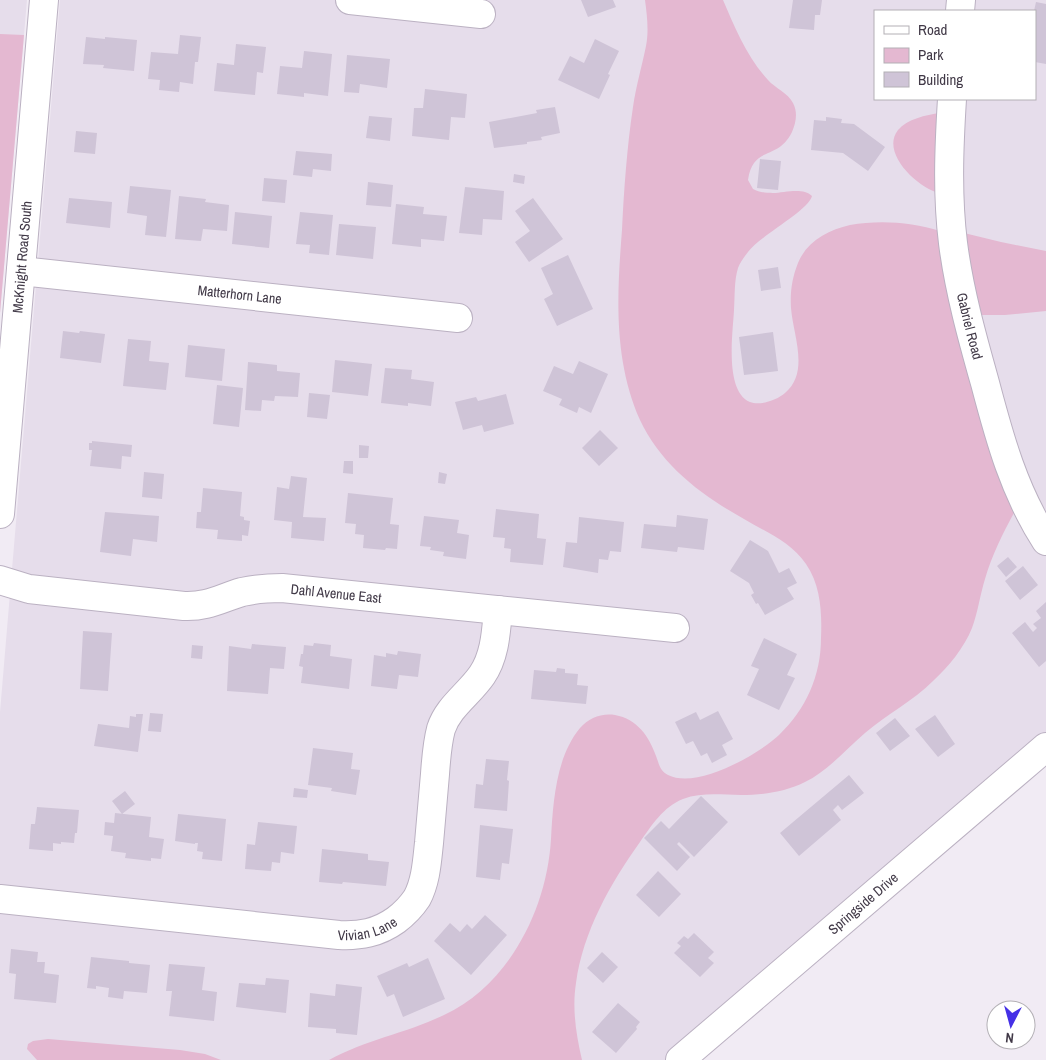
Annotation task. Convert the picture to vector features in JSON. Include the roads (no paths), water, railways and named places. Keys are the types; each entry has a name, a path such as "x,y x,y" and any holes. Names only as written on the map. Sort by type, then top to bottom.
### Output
{"street":[{"name":"McKnight Road South","path":"0,514 44,0"},
{"path":"350,0 482,14"},
{"name":"Gabriel Road","path":"952,100 949,162 950,198 953,243 960,281 979,361 1006,459 1025,505 1046,542"},
{"name":"Matterhorn Lane","path":"21,271 458,318"},
{"name":"Dahl Avenue East","path":"0,580 29,589 184,606 203,606 242,592 275,588 675,628"},
{"name":"Vivian Lane","path":"0,899 339,935 359,935 374,932 387,926 408,909 422,887 428,855 436,760 441,728 450,711 478,680 488,665 494,646 498,610"},
{"name":"Springside Drive","path":"680,1060 1046,747"}]}
